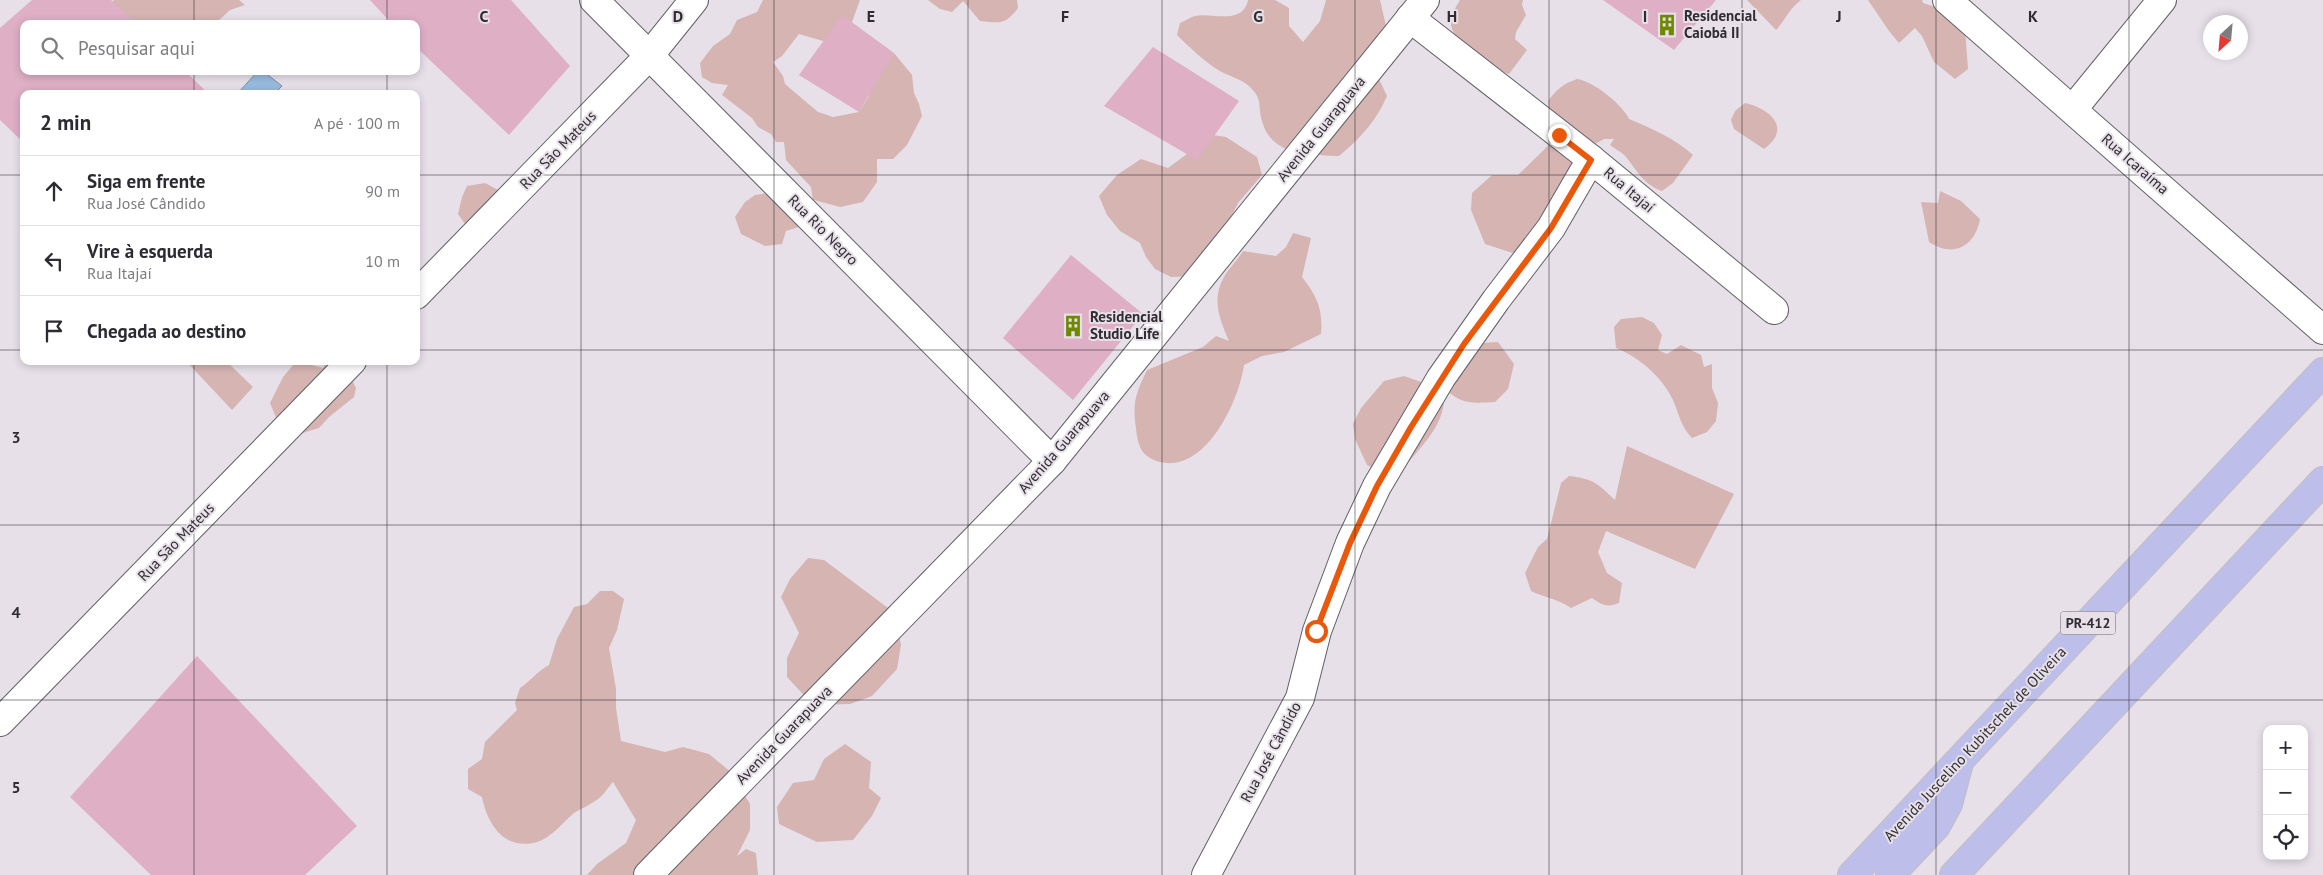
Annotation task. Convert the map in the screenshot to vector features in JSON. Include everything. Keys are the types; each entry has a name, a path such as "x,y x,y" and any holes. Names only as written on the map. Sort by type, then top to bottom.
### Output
{"main road":[{"name":"Avenida Juscelino Kubitschek de Oliveira","path":"1852,875 2323,372"},
{"path":"1954,875 2323,481"},
{"path":"1890,875 1936,826 1948,804 1960,760"}],"street":[{"name":"Rua Rio Negro","path":"594,0 1052,461"},
{"name":"Rua São Mateus","path":"420,291 649,56 694,0"},
{"name":"Rua Icaraíma","path":"1947,0 2323,330"},
{"path":"2073,110 2162,0"},
{"name":"Rua Itajaí","path":"1417,9 1591,160 1774,310"},
{"name":"Avenida Guarapuava","path":"648,875 1052,461 1417,9"},
{"name":"Rua José Cândido","path":"1206,875 1300,698 1316,631 1350,543 1377,486 1441,378 1496,300 1551,228 1591,160"},
{"name":"Rua São Mateus","path":"0,722 348,365"}],"shaded area":[{"path":"114,0 239,0 245,5 230,10 219,20 132,20 112,2"},
{"path":"763,0 860,0 852,22 840,34 823,41 799,34 782,56 773,62 783,76 785,84 818,112 833,117 859,112 869,96 868,78 894,53 912,75 914,93 922,116 907,145 893,159 877,159 877,182 863,202 840,207 814,200 809,219 804,225 786,231 782,244 765,246 741,234 735,217 745,202 755,195 770,193 803,193 813,200 811,187 786,160 784,142 776,142 771,134 758,127 752,118 722,95 728,85 712,83 702,77 700,63 713,46 730,34 737,20 757,12"},
{"path":"928,0 1017,0 1018,8 1010,17 1002,22 987,22 980,21 963,1 952,12 940,9"},
{"path":"1248,0 1275,0 1289,8 1289,26 1303,42 1320,21 1326,0 1380,0 1390,43 1377,59 1379,79 1387,96 1367,129 1339,156 1304,154 1283,147 1274,141 1267,133 1262,121 1259,102 1254,91 1245,83 1210,64 1177,35 1180,23 1189,18 1201,15 1225,16 1240,13 1245,8"},
{"path":"1460,0 1523,0 1522,5 1526,15 1516,32 1515,39 1527,50 1509,74 1500,71 1478,56 1456,36 1452,29 1451,19"},
{"path":"1747,0 1801,0 1776,30"},
{"path":"1868,0 1922,0 1923,3 1964,16 1968,69 1955,79 1934,62 1922,36 1915,28 1899,43"},
{"path":"1577,79 1591,84 1614,100 1629,119 1671,139 1693,155 1673,183 1662,191 1645,181 1624,155 1610,145 1614,139 1604,139 1595,144 1591,159 1571,166 1571,193 1528,258 1485,244 1471,210 1472,193 1492,175 1518,175 1559,135 1552,124 1548,101 1561,87"},
{"path":"1745,103 1763,110 1775,121 1777,127 1776,134 1772,142 1764,149 1734,129 1731,120 1735,111"},
{"path":"1206,134 1226,137 1257,157 1262,175 1238,203 1202,276 1171,277 1155,269 1146,257 1140,243 1120,231 1107,215 1099,196 1117,175 1141,159 1168,168 1187,154"},
{"path":"485,183 502,192 469,230 458,214 462,197 467,186"},
{"path":"1940,191 1961,201 1980,219 1973,237 1962,247 1946,249 1929,242 1921,202 1938,203"},
{"path":"1293,233 1311,238 1302,277 1312,290 1318,303 1321,317 1321,334 1284,352 1262,356 1244,365 1241,380 1227,414 1205,446 1192,457 1177,462 1160,462 1149,457 1139,445 1134,412 1138,392 1147,370 1203,347 1216,336 1229,341 1220,317 1217,301 1220,285 1224,277 1243,251 1276,256 1286,247"},
{"path":"1642,317 1654,323 1662,335 1658,350 1667,354 1681,345 1701,355 1704,367 1712,364 1712,388 1718,403 1716,421 1707,432 1692,438 1683,425 1673,400 1663,384 1641,362 1616,348 1614,327 1621,319"},
{"path":"1498,342 1514,364 1508,389 1495,402 1467,402 1456,398 1444,388 1464,344"},
{"path":"190,365 230,365 253,387 232,410"},
{"path":"293,365 312,365 323,368 325,365 352,365 351,378 356,388 354,397 329,417 319,428 296,435 278,422 270,403 283,377"},
{"path":"1404,376 1424,383 1444,402 1442,412 1427,440 1399,474 1384,474 1367,465 1355,439 1353,424 1361,408 1384,381"},
{"path":"1627,446 1734,494 1695,569 1606,531 1598,552 1607,573 1622,583 1619,603 1605,605 1592,598 1571,608 1531,591 1525,573 1538,547 1547,539 1561,483 1569,476 1590,480 1615,500"},
{"path":"808,558 824,560 888,608 896,620 901,645 897,669 872,696 850,704 813,705 787,677 787,658 799,633 781,597 790,579"},
{"path":"600,591 613,591 624,599 617,630 609,648 616,689 616,708 621,741 665,752 683,747 709,754 732,773 750,804 750,830 737,856 746,849 756,853 758,875 587,875 597,864 626,843 636,820 613,782 600,797 574,813 550,835 533,843 522,844 505,838 498,832 492,825 482,797 468,789 468,769 482,759 485,742 517,710 515,703 520,688 549,665 557,639 574,607 587,604"},
{"path":"845,744 871,762 869,788 881,798 872,816 853,840 817,842 779,824 777,807 793,783 814,780 824,759"}],"water":[{"path":"254,75 268,75 282,86 278,90 241,90"}],"building":[{"path":"32,0 111,0 132,20 20,20 20,75 189,75 205,90 20,90 20,139 0,120 0,28"},
{"path":"370,0 511,0 570,66 509,135 420,51 420,20 388,20"},
{"name":"Residencial Caiobá II","path":"1603,0 1716,0 1674,50"},
{"path":"842,15 894,53 859,112 799,75"},
{"path":"1153,47 1239,101 1197,160 1104,106"},
{"name":"Residencial Studio Life","path":"1071,255 1143,314 1073,400 1003,338"},
{"path":"197,656 357,826 305,875 151,875 70,797"}],"place":[{"name":"Residencial Caiobá II","path":"1667,25"},
{"name":"Residencial Studio Life","path":"1073,326"}],"route":[{"path":"1316,631 1350,543 1377,486 1411,427 1464,344 1551,228 1591,160 1559,135"}]}
